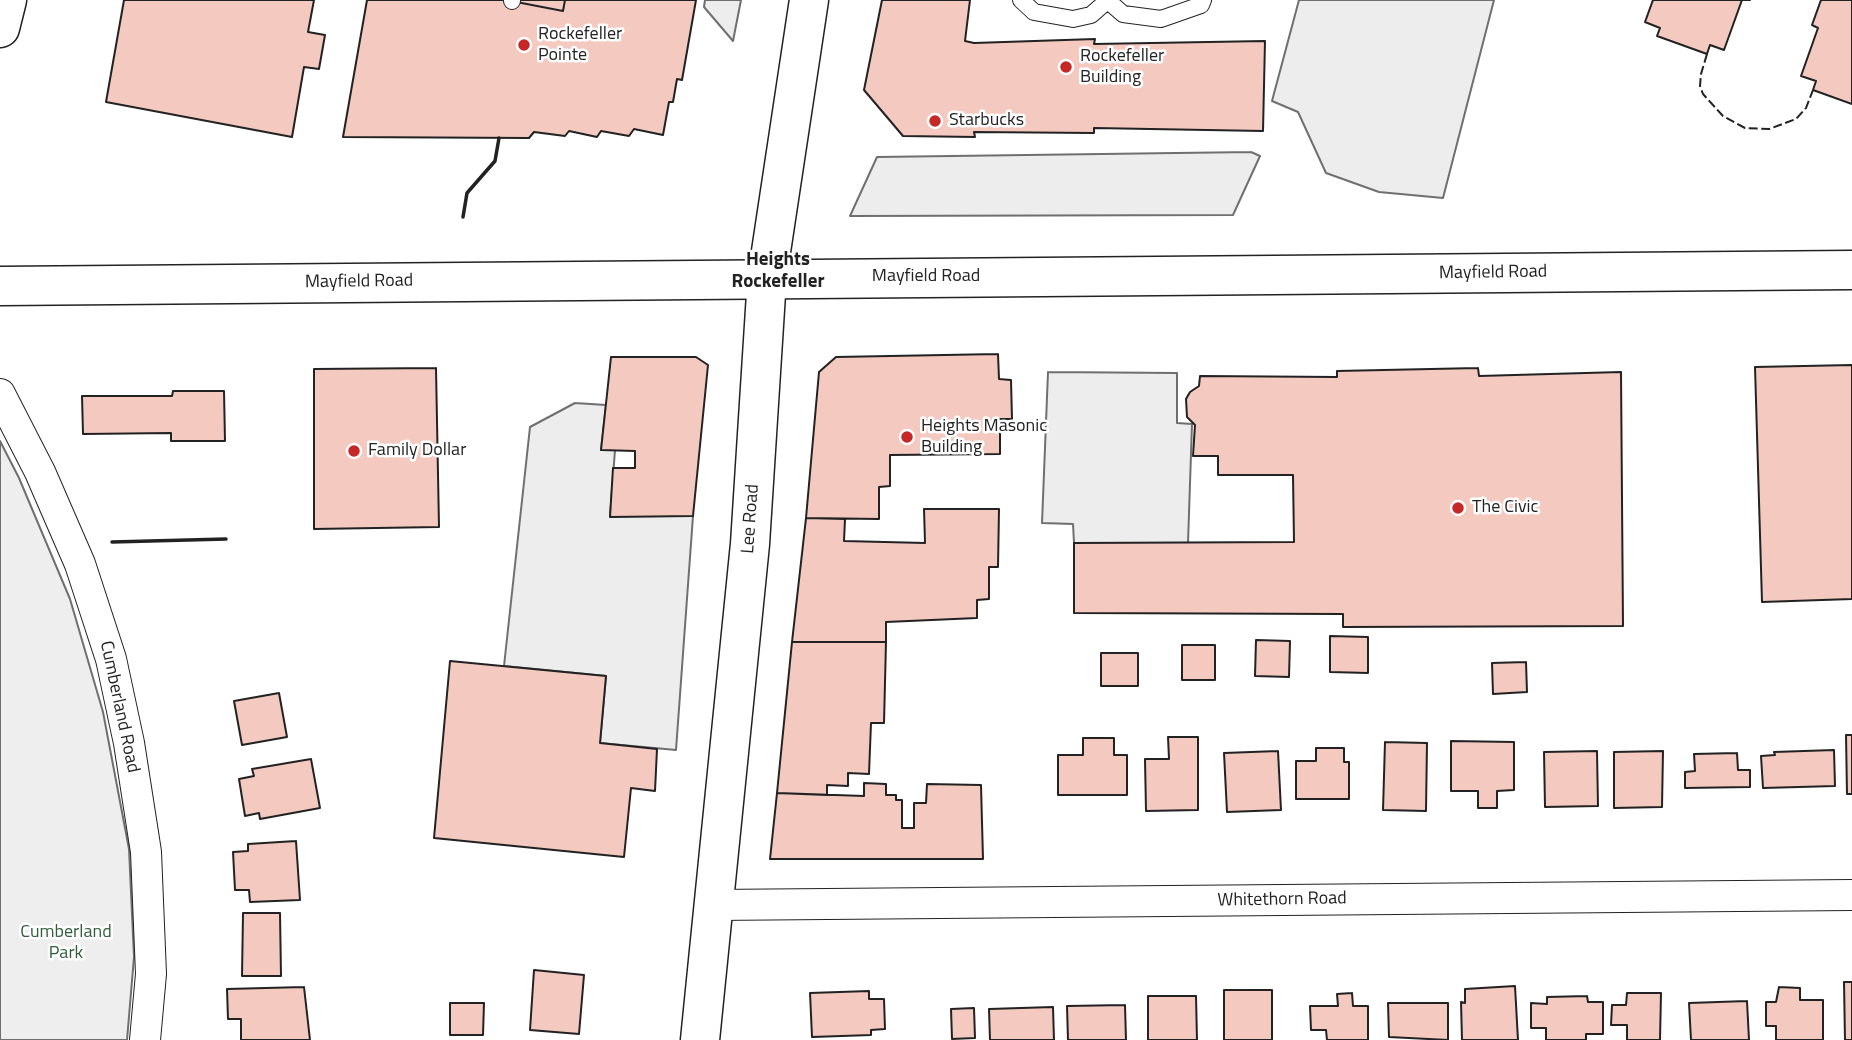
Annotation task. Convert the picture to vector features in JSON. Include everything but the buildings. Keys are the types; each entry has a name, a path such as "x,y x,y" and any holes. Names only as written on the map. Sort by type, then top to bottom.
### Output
{"main road":[{"path":"0,28 7,0"},
{"name":"Lee Road","path":"700,1040 750,544 766,278 809,0"},
{"name":"Mayfield Road","path":"0,286 1852,271"}],"street":[{"name":"Cumberland Road","path":"0,394 40,472 80,564 111,659 129,743 146,852 151,974 145,1040"},
{"name":"Whitethorn Road","path":"713,905 1852,895"}],"lane":[{"path":"1021,0 1034,12 1073,19 1091,15 1107,0 1123,14 1161,19 1201,5 1203,0"}],"green space":[{"name":"Cumberland Park","path":"0,441 19,478 70,599 103,712 129,849 134,957 127,1040 0,1040"}],"shaded area":[{"path":"705,0 741,0 733,41 704,7"},
{"path":"1299,0 1494,0 1443,198 1379,192 1326,173 1298,112 1272,101"},
{"path":"1251,152 1260,156 1233,215 850,216 877,157"},
{"path":"1048,372 1177,373 1177,423 1192,424 1188,543 1074,543 1073,524 1042,523"},
{"path":"575,403 606,405 601,450 615,450 610,516 693,516 676,750 600,743 606,676 504,666 530,427"}],"fence":[{"path":"1707,54 1701,74 1700,86 1703,94 1723,116 1745,128 1769,129 1796,119 1806,108 1813,90"}],"wall":[{"path":"463,217 467,193 495,161 499,138"},
{"path":"112,542 226,539"}],"place":[{"name":"Rockefeller Pointe","path":"524,45"},
{"name":"Rockefeller Building","path":"1066,67"},
{"name":"Starbucks","path":"935,121"},
{"name":"Heights Masonic Building","path":"907,437"},
{"name":"Family Dollar","path":"354,451"},
{"name":"The Civic","path":"1458,508"}],"district":[{"name":"Heights Rockefeller","path":"778,271"}]}
